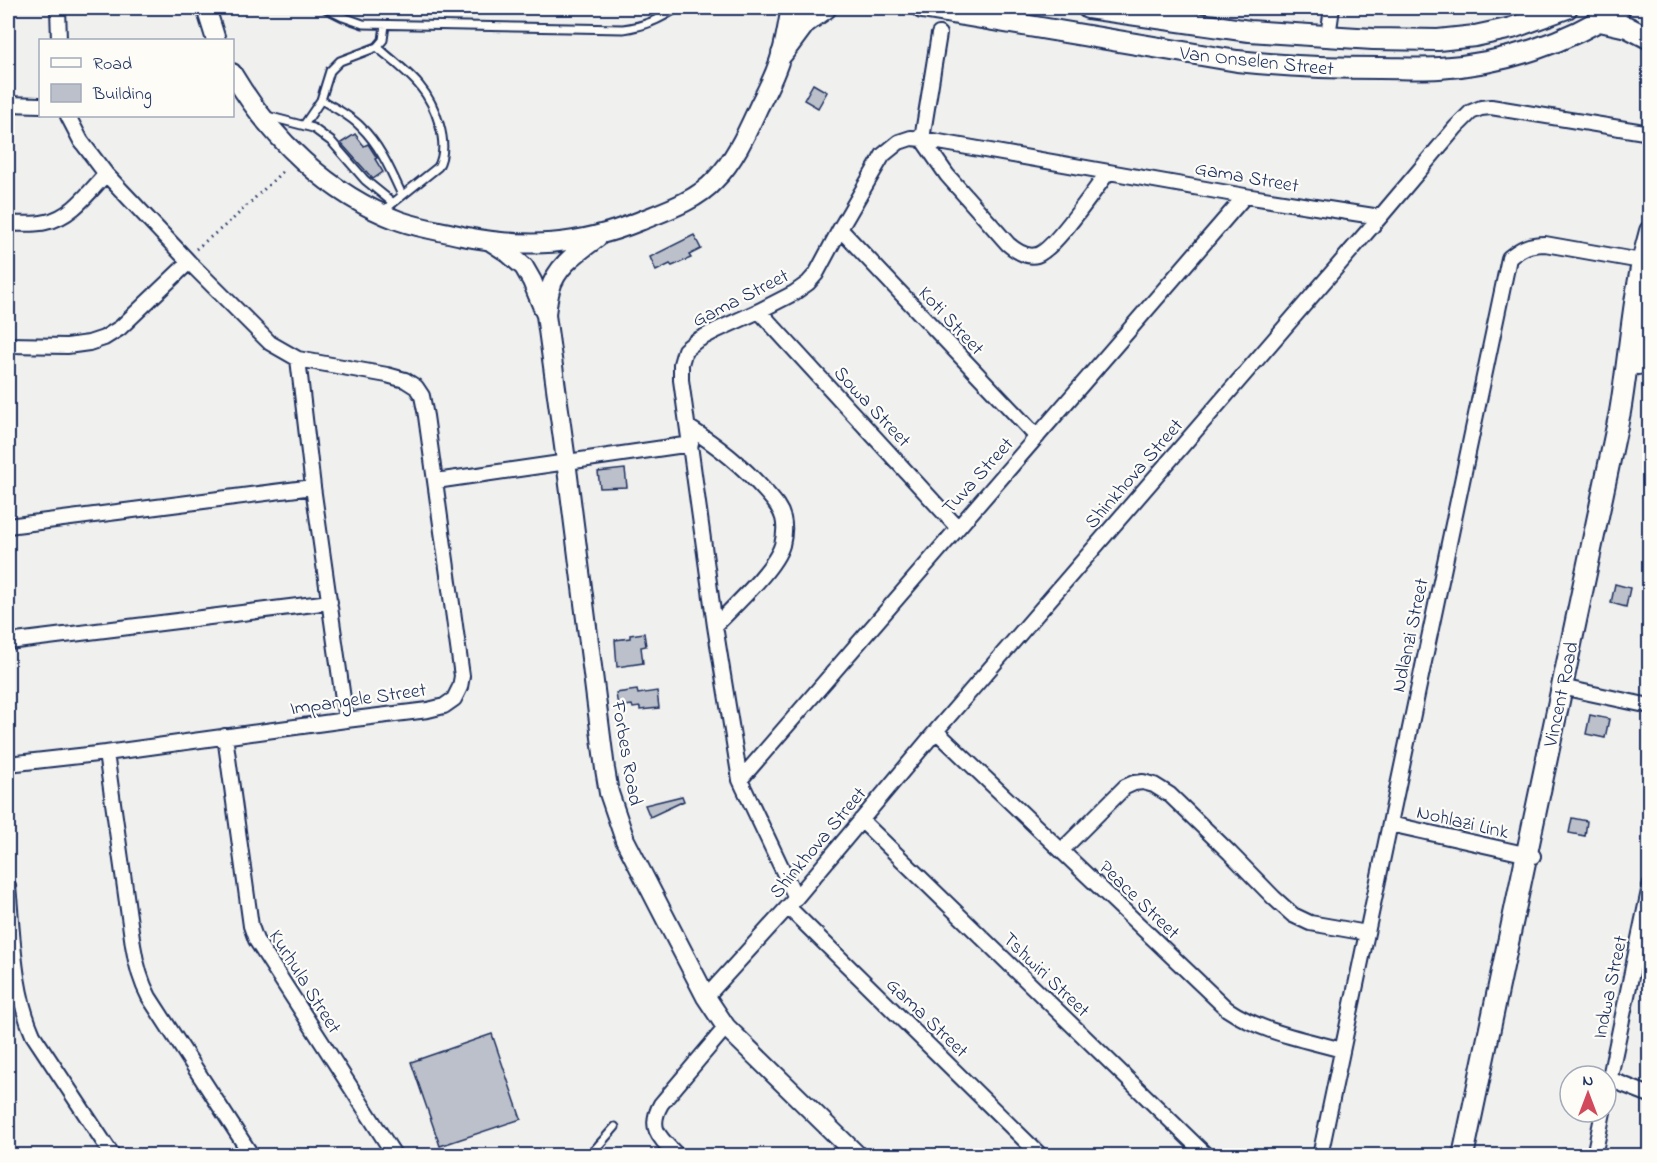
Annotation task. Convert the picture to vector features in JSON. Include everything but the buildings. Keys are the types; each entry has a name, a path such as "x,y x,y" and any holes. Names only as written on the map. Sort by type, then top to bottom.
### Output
{"main road":[{"path":"782,54 805,23 826,8"},
{"name":"Van Onselen Street","path":"922,8 1237,61 1287,66 1347,68 1439,68 1482,62 1527,52 1553,43 1600,21 1620,8"},
{"name":"Van Onselen Street","path":"1088,8 1249,31 1373,39 1438,40 1475,36 1512,28 1567,8"},
{"path":"1600,21 1627,27 1650,39"},
{"name":"Vincent Road","path":"1470,1155 1620,412 1641,261 1650,231"},
{"name":"Vincent Road","path":"1565,688 1650,308"},
{"name":"Vincent Road","path":"1463,1155 1530,856"}],"street":[{"path":"58,8 59,39"},
{"path":"206,8 216,39"},
{"path":"234,76 260,114 293,151 344,192 387,207 399,220 422,228 490,241 561,243 600,235 628,226 676,206 696,195 715,180 734,155 768,88 782,54 791,8"},
{"path":"1328,36 1332,8"},
{"path":"939,34 922,139 947,175 1016,251 1038,255 1048,249 1108,172"},
{"path":"8,104 39,105"},
{"name":"Shinkhova Street","path":"706,996 792,902 936,731 1471,112 1491,107 1650,133"},
{"path":"69,117 81,141 106,174 270,343 298,359 313,487 346,720"},
{"name":"Gama Street","path":"1041,1155 792,902 740,780 715,626 681,372 686,350 696,341 759,311 808,284 816,274 883,155 899,142 911,138 1380,218"},
{"path":"8,223 45,222 57,219 74,207 106,174"},
{"name":"Tuva Street","path":"740,780 957,526 1245,196"},
{"name":"Koti Street","path":"840,229 1037,437"},
{"name":"Forbes Road","path":"546,315 549,291 558,272 600,235"},
{"name":"Forbes Road","path":"490,241 524,267 546,315 609,793 625,840 706,996 726,1027 858,1155"},
{"name":"Ndlanzi Street","path":"1320,1155 1509,258 1520,249 1532,244 1545,244 1641,261"},
{"path":"8,345 67,346 89,344 104,339 120,328 188,260"},
{"name":"Sowa Street","path":"759,311 957,526"},
{"name":"Impangele Street","path":"8,764 428,710 444,706 454,699 462,676 461,660 422,396 416,387 405,380 298,359"},
{"path":"688,427 724,452 752,476 778,505 783,519 782,546 776,557 715,626"},
{"path":"436,482 691,444"},
{"path":"8,526 313,487"},
{"path":"8,642 330,602"},
{"path":"1565,688 1650,706"},
{"name":"Peace Street","path":"936,731 1227,1009 1263,1028 1342,1050"},
{"name":"Kurhula Street","path":"225,736 251,926 256,940 395,1155"},
{"path":"106,753 136,967 141,982 252,1155"},
{"path":"1062,850 1125,787 1143,782 1154,785 1170,795 1293,915 1310,923 1367,933"},
{"name":"Tshwiri Street","path":"861,820 1207,1155"},
{"name":"Nohlazi Link","path":"1390,824 1530,856"},
{"path":"8,886 16,965 26,1018 33,1035 112,1155"},
{"name":"Indwa Street","path":"1613,1064 1644,944 1650,886"},
{"path":"678,1155 662,1140 656,1130 654,1123 656,1114 661,1104 726,1027"},
{"path":"1618,1083 1650,1095"},
{"path":"1594,1155 1600,1124"}],"lane":[{"path":"325,8 363,24 623,29 641,26 677,8"},
{"path":"304,124 321,100 334,65 377,47 383,40 385,25"},
{"path":"260,114 304,124 333,142 387,207 438,167 441,158 441,136 434,108 418,84 377,47"},
{"path":"321,100 345,114 362,128 385,158 402,195"},
{"path":"589,1155 615,1127"}],"path":[{"path":"188,260 282,172"}]}
